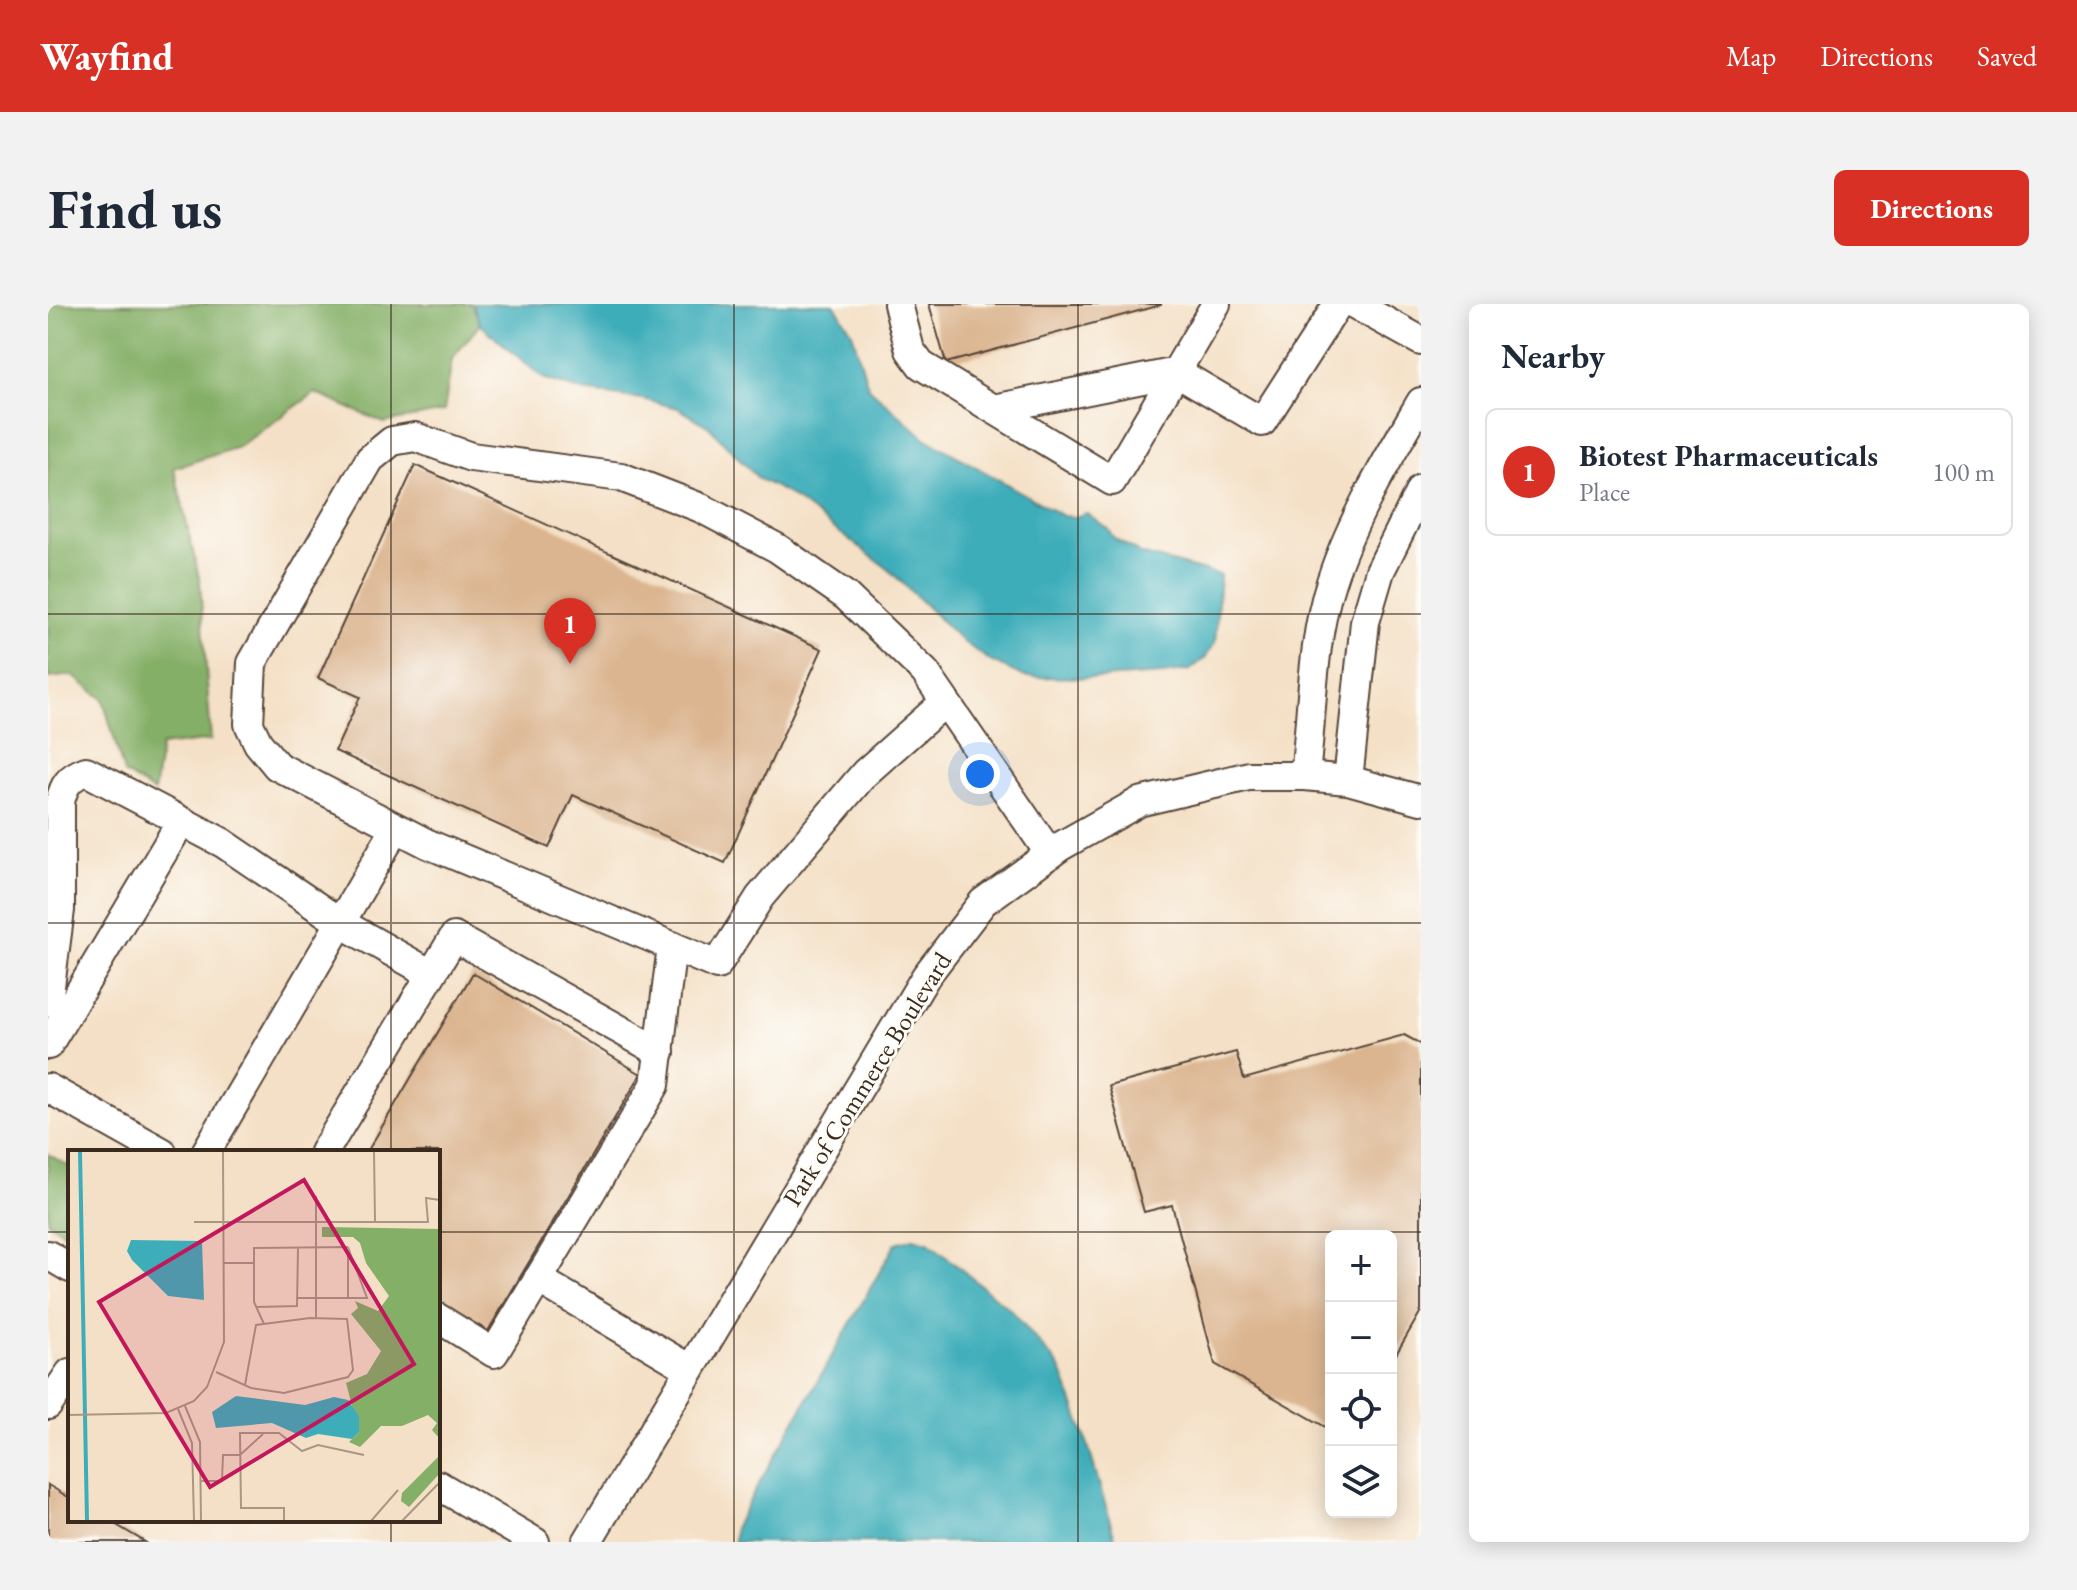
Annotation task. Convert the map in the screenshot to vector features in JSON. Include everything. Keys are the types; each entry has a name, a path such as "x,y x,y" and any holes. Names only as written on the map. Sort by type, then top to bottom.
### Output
{"street":[{"path":"898,304 910,350 921,365 1112,481 1216,304"},
{"path":"994,409 1177,372 1262,422 1338,304"},
{"path":"1354,304 1421,341"},
{"path":"1305,776 1322,614 1330,583 1341,554 1392,452 1421,402"},
{"path":"945,702 865,773 760,897 717,965 396,828 277,766 258,743 249,724 252,663 370,459 392,441 415,437 471,457 621,477 701,508 777,548 846,596 925,672 1050,854"},
{"path":"1348,780 1365,622 1380,571 1421,489"},
{"path":"48,1002 60,910 60,802 64,787 74,775 86,771 223,843 341,923 431,974"},
{"name":"Park of Commerce Boulevard","path":"587,1542 926,976 983,902 1050,854 1139,802 1249,776 1348,780 1421,800"},
{"path":"48,1045 181,822"},
{"path":"207,1150 396,828"},
{"path":"325,1150 454,937 660,1052"},
{"path":"440,1319 494,1353 655,1085 672,946"},
{"path":"48,1088 158,1150"},
{"path":"48,1255 68,1267"},
{"path":"538,1279 690,1369"},
{"path":"48,1405 68,1376"},
{"path":"440,1486 535,1542"}],"green space":[{"path":"48,304 472,304 480,324 452,359 444,411 384,423 315,393 238,447 174,468 200,582 211,740 161,746 154,792 124,773 103,699 72,675 48,678"},
{"path":"48,1154 68,1166 68,1235 48,1222"}],"water":[{"path":"473,304 834,304 852,332 868,387 925,438 1063,516 1075,517 1086,513 1107,528 1114,538 1141,554 1220,575 1215,643 1205,658 1190,670 1163,674 1101,678 1025,677 992,662 962,641 887,568 787,493 759,479 709,427 678,408 642,399 583,391 543,378 480,324"},
{"path":"913,1238 928,1242 1012,1311 1061,1369 1087,1442 1116,1542 734,1542 734,1528 896,1243"}],"building":[{"path":"929,304 1161,304 1161,305 946,363"},
{"path":"415,465 822,649 725,863 573,795 549,848 335,751 360,697 318,678"},
{"path":"473,973 641,1074 488,1331 440,1303 440,1150 368,1150"},
{"path":"1404,1035 1421,1044 1421,1311 1397,1353 1397,1230 1325,1230 1325,1427 1215,1364 1172,1205 1144,1212 1109,1086 1236,1052 1244,1079"},
{"path":"48,1485 68,1497 68,1522 111,1522 145,1542 48,1542"}],"place":[{"name":"Biotest Pharmaceuticals","path":"570,664"}]}
